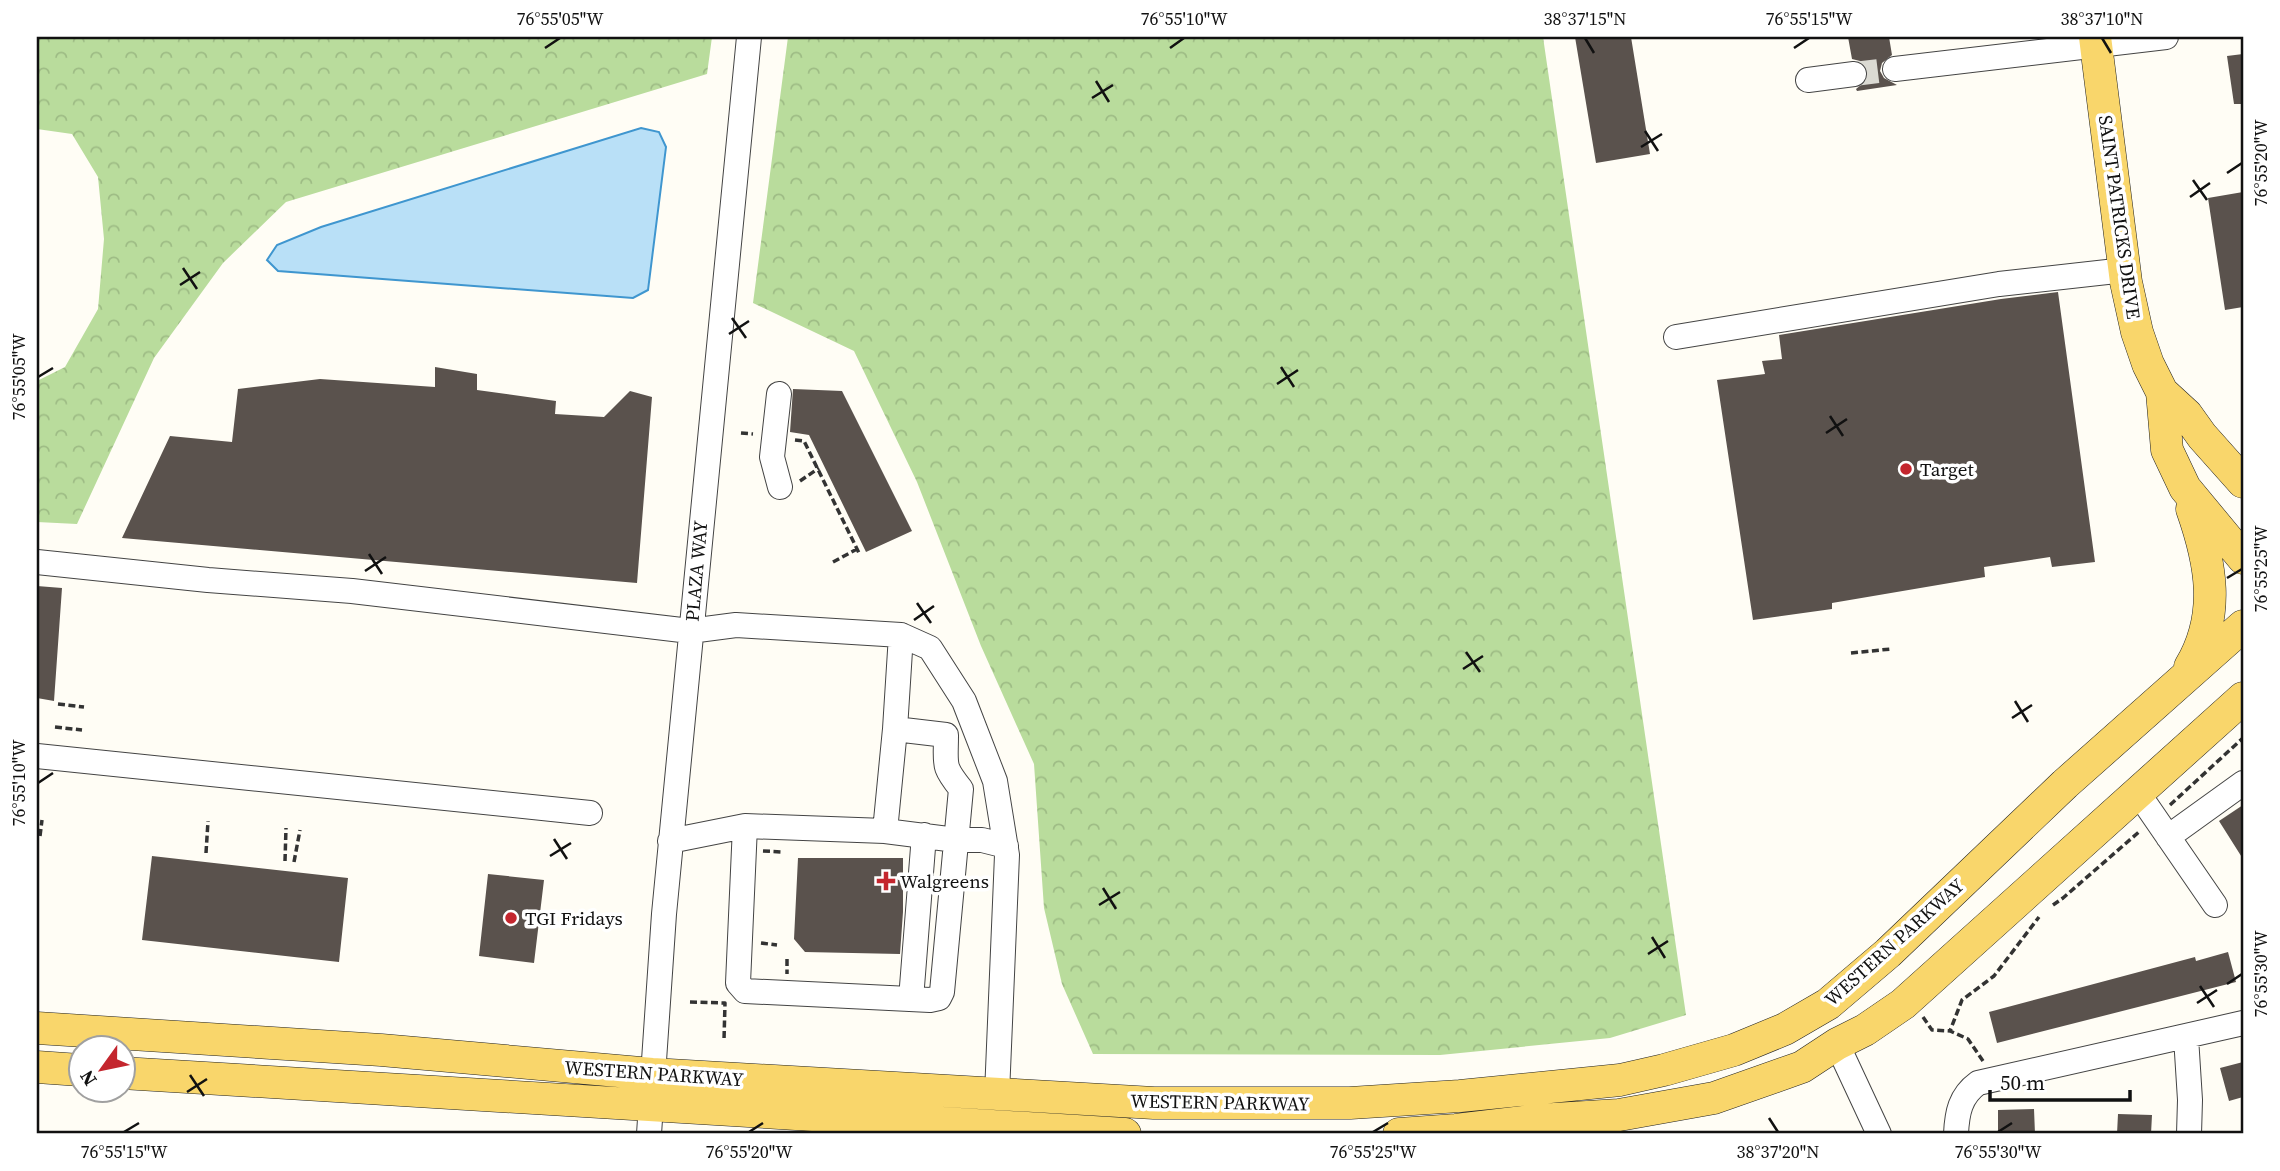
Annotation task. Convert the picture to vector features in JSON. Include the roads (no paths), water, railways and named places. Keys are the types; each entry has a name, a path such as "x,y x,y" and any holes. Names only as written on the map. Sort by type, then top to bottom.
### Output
{"main road":[{"name":"SAINT PATRICKS DRIVE","path":"2096,41 2125,270 2137,332 2148,364 2162,392 2187,415 2243,482"},
{"name":"SAINT PATRICKS DRIVE","path":"2162,392 2167,450 2185,488 2243,558"},
{"path":"2183,680 2207,634 2210,588 2206,547 2185,488"},
{"name":"WESTERN PARKWAY","path":"37,1028 381,1050 652,1074 1154,1103 1290,1104 1398,1100 1620,1080 1734,1050 1785,1029 1828,1004 1853,985 2065,784 2243,626"},
{"path":"1399,1134 1619,1115 1685,1105 1742,1089 1802,1067 1837,1044 1866,1030 1903,1003 2243,698"},
{"path":"37,1067 66,1069"},
{"name":"WESTERN PARKWAY","path":"136,1074 649,1120 1125,1134"}],"street":[{"name":"PLAZA WAY","path":"649,1120 670,841 749,37"},
{"path":"1895,69 2096,41 2166,37"},
{"path":"1808,80 1854,74"},
{"path":"1676,337 1999,284 2125,270"},
{"path":"779,394 772,457 789,485"},
{"path":"37,562 208,580 352,591 690,631 736,625 901,635 930,648 964,701 995,781 1006,846 997,1094"},
{"path":"884,831 895,729 901,635"},
{"path":"895,729 946,735 972,724"},
{"path":"946,735 946,768 951,779 961,789"},
{"path":"37,756 590,813"},
{"path":"961,789 995,781"},
{"path":"2168,837 2243,783"},
{"path":"746,826 738,983 740,988 752,992 936,999 942,992 961,789"},
{"path":"2138,793 2215,905"},
{"path":"670,841 746,826 884,831 956,840 982,840 1006,846"},
{"path":"911,999 924,835"},
{"path":"1956,1134 1959,1107 1971,1088 1978,1083 2243,1023"},
{"path":"2186,1037 2189,1134"},
{"path":"1837,1044 1879,1134"}],"water":[{"path":"641,128 659,132 666,147 648,290 633,298 278,271 267,260 277,245 321,227"}],"tunnel":[{"path":"1854,74 1895,69"}],"place":[{"name":"Target","path":"1906,469"},
{"name":"Walgreens","path":"886,881"},
{"name":"TGI Fridays","path":"511,918"}]}
